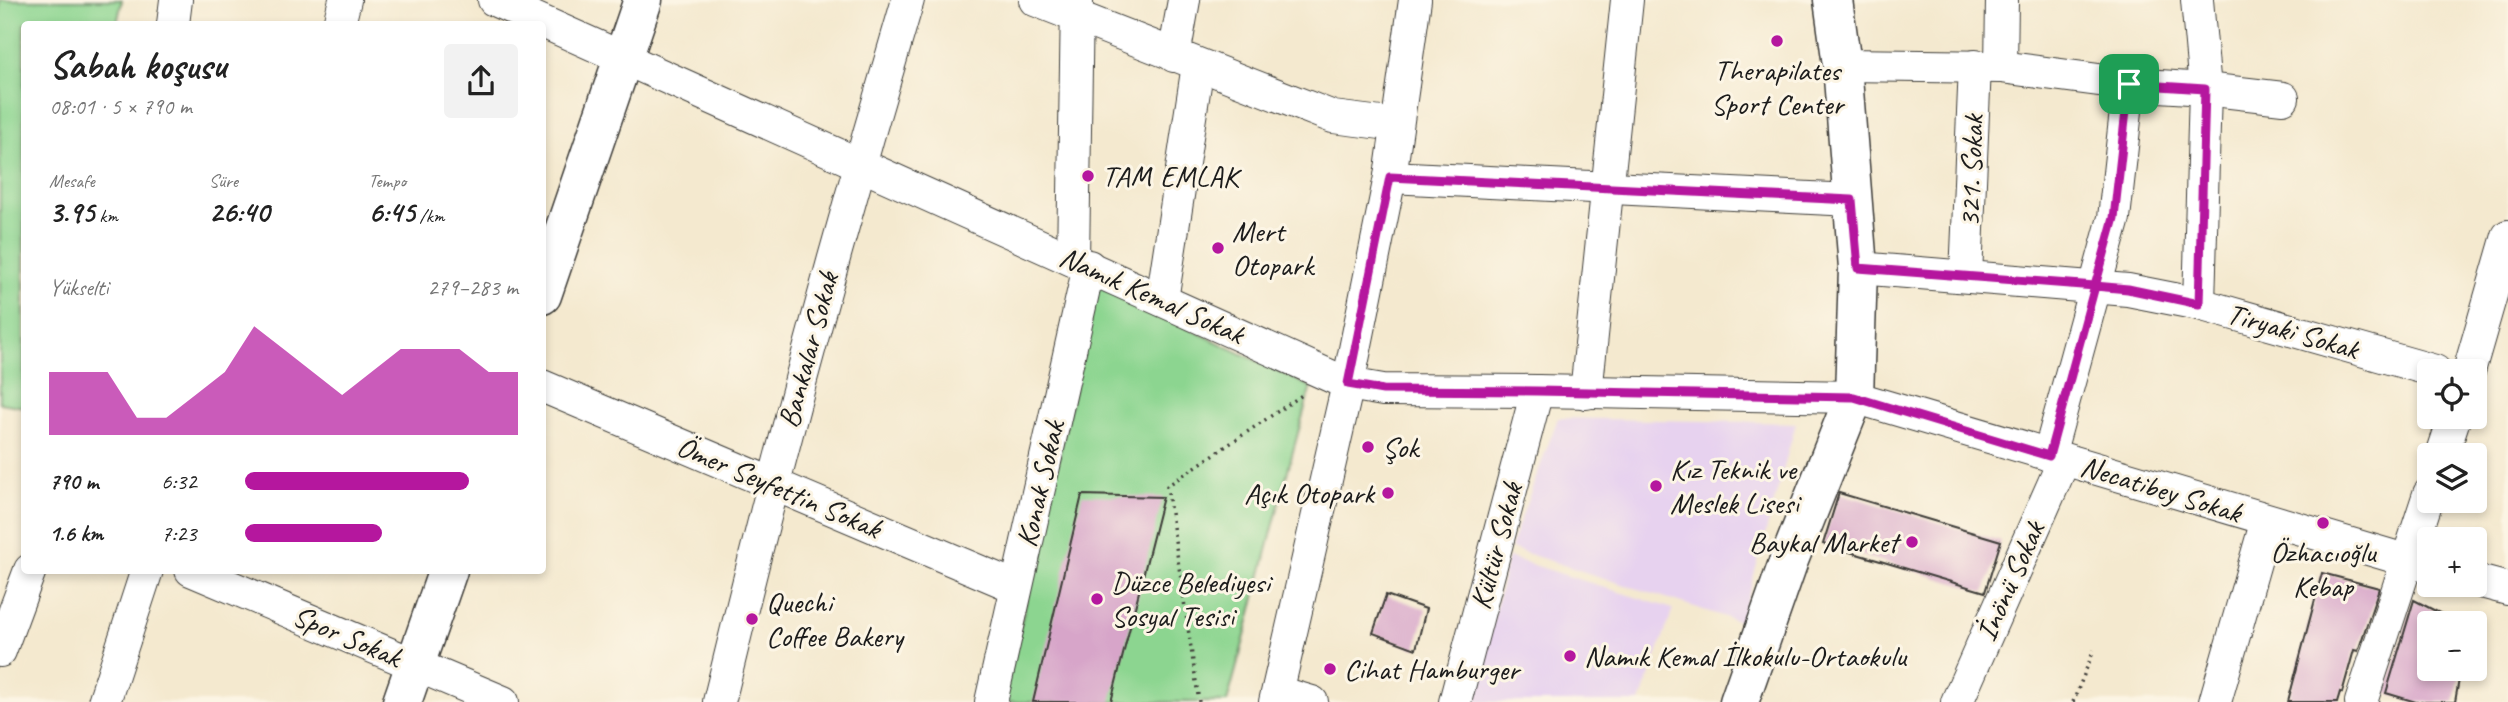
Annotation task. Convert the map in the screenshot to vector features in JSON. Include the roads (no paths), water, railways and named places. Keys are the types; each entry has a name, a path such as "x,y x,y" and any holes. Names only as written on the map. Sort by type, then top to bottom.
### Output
{"main road":[{"path":"546,283 643,0"},
{"path":"1739,702 1789,560 1854,397 1858,268 1842,65 1833,0"},
{"path":"402,702 447,574"}],"street":[{"path":"174,21 177,0"},
{"path":"341,21 345,0"},
{"name":"Namık Kemal Sokak","path":"494,0 542,21"},
{"name":"Bankalar Sokak","path":"719,702 772,483 859,163 908,0"},
{"path":"1035,0 1077,8 1186,60 1333,117 1396,125"},
{"path":"1162,300 1186,60 1184,0"},
{"path":"1312,702 1276,697 1339,380 1390,177 1415,0"},
{"path":"1586,393 1627,0"},
{"name":"321. Sokak","path":"1966,276 1988,66 2002,0"},
{"path":"2197,0 2205,89 2199,304"},
{"name":"Konak Sokak","path":"991,702 1081,263 1077,8"},
{"name":"Namık Kemal Sokak","path":"546,23 1339,380 1383,390 1854,397"},
{"path":"1842,65 1988,66 2129,84 2283,98"},
{"name":"İnönü Sokak","path":"1956,702 2057,458 2095,286 2114,218 2129,84"},
{"path":"1390,177 1852,200"},
{"path":"2473,359 2507,242"},
{"name":"Tiryaki Sokak","path":"1858,268 2128,289 2199,304 2417,366"},
{"name":"Ömer Seyfettin Sokak","path":"546,388 1016,587"},
{"name":"Kültür Sokak","path":"1455,702 1537,391"},
{"name":"Necatibey Sokak","path":"1854,397 2417,564"},
{"path":"2214,702 2266,520"},
{"path":"2361,702 2417,566"},
{"path":"0,651 29,574"},
{"path":"104,702 146,574"},
{"name":"Spor Sokak","path":"200,574 503,702"},
{"path":"2487,583 2508,589"}],"place":[{"name":"Therapilates Sport Center","path":"1777,41"},
{"name":"TAM EMLAK","path":"1088,176"},
{"name":"Mert Otopark","path":"1218,248"},
{"name":"Şok","path":"1368,447"},
{"name":"Kız Teknik ve Meslek Lisesi","path":"1656,486"},
{"name":"Açık Otopark","path":"1388,493"},
{"name":"Özhacıoğlu Kebap","path":"2323,523"},
{"name":"Baykal Market","path":"1912,542"},
{"name":"Düzce Belediyesi Sosyal Tesisi","path":"1097,599"},
{"name":"Quechi Coffee Bakery","path":"752,619"},
{"name":"Namık Kemal İlkokulu-Ortaokulu","path":"1570,656"},
{"name":"Cihat Hamburger","path":"1330,669"}]}
